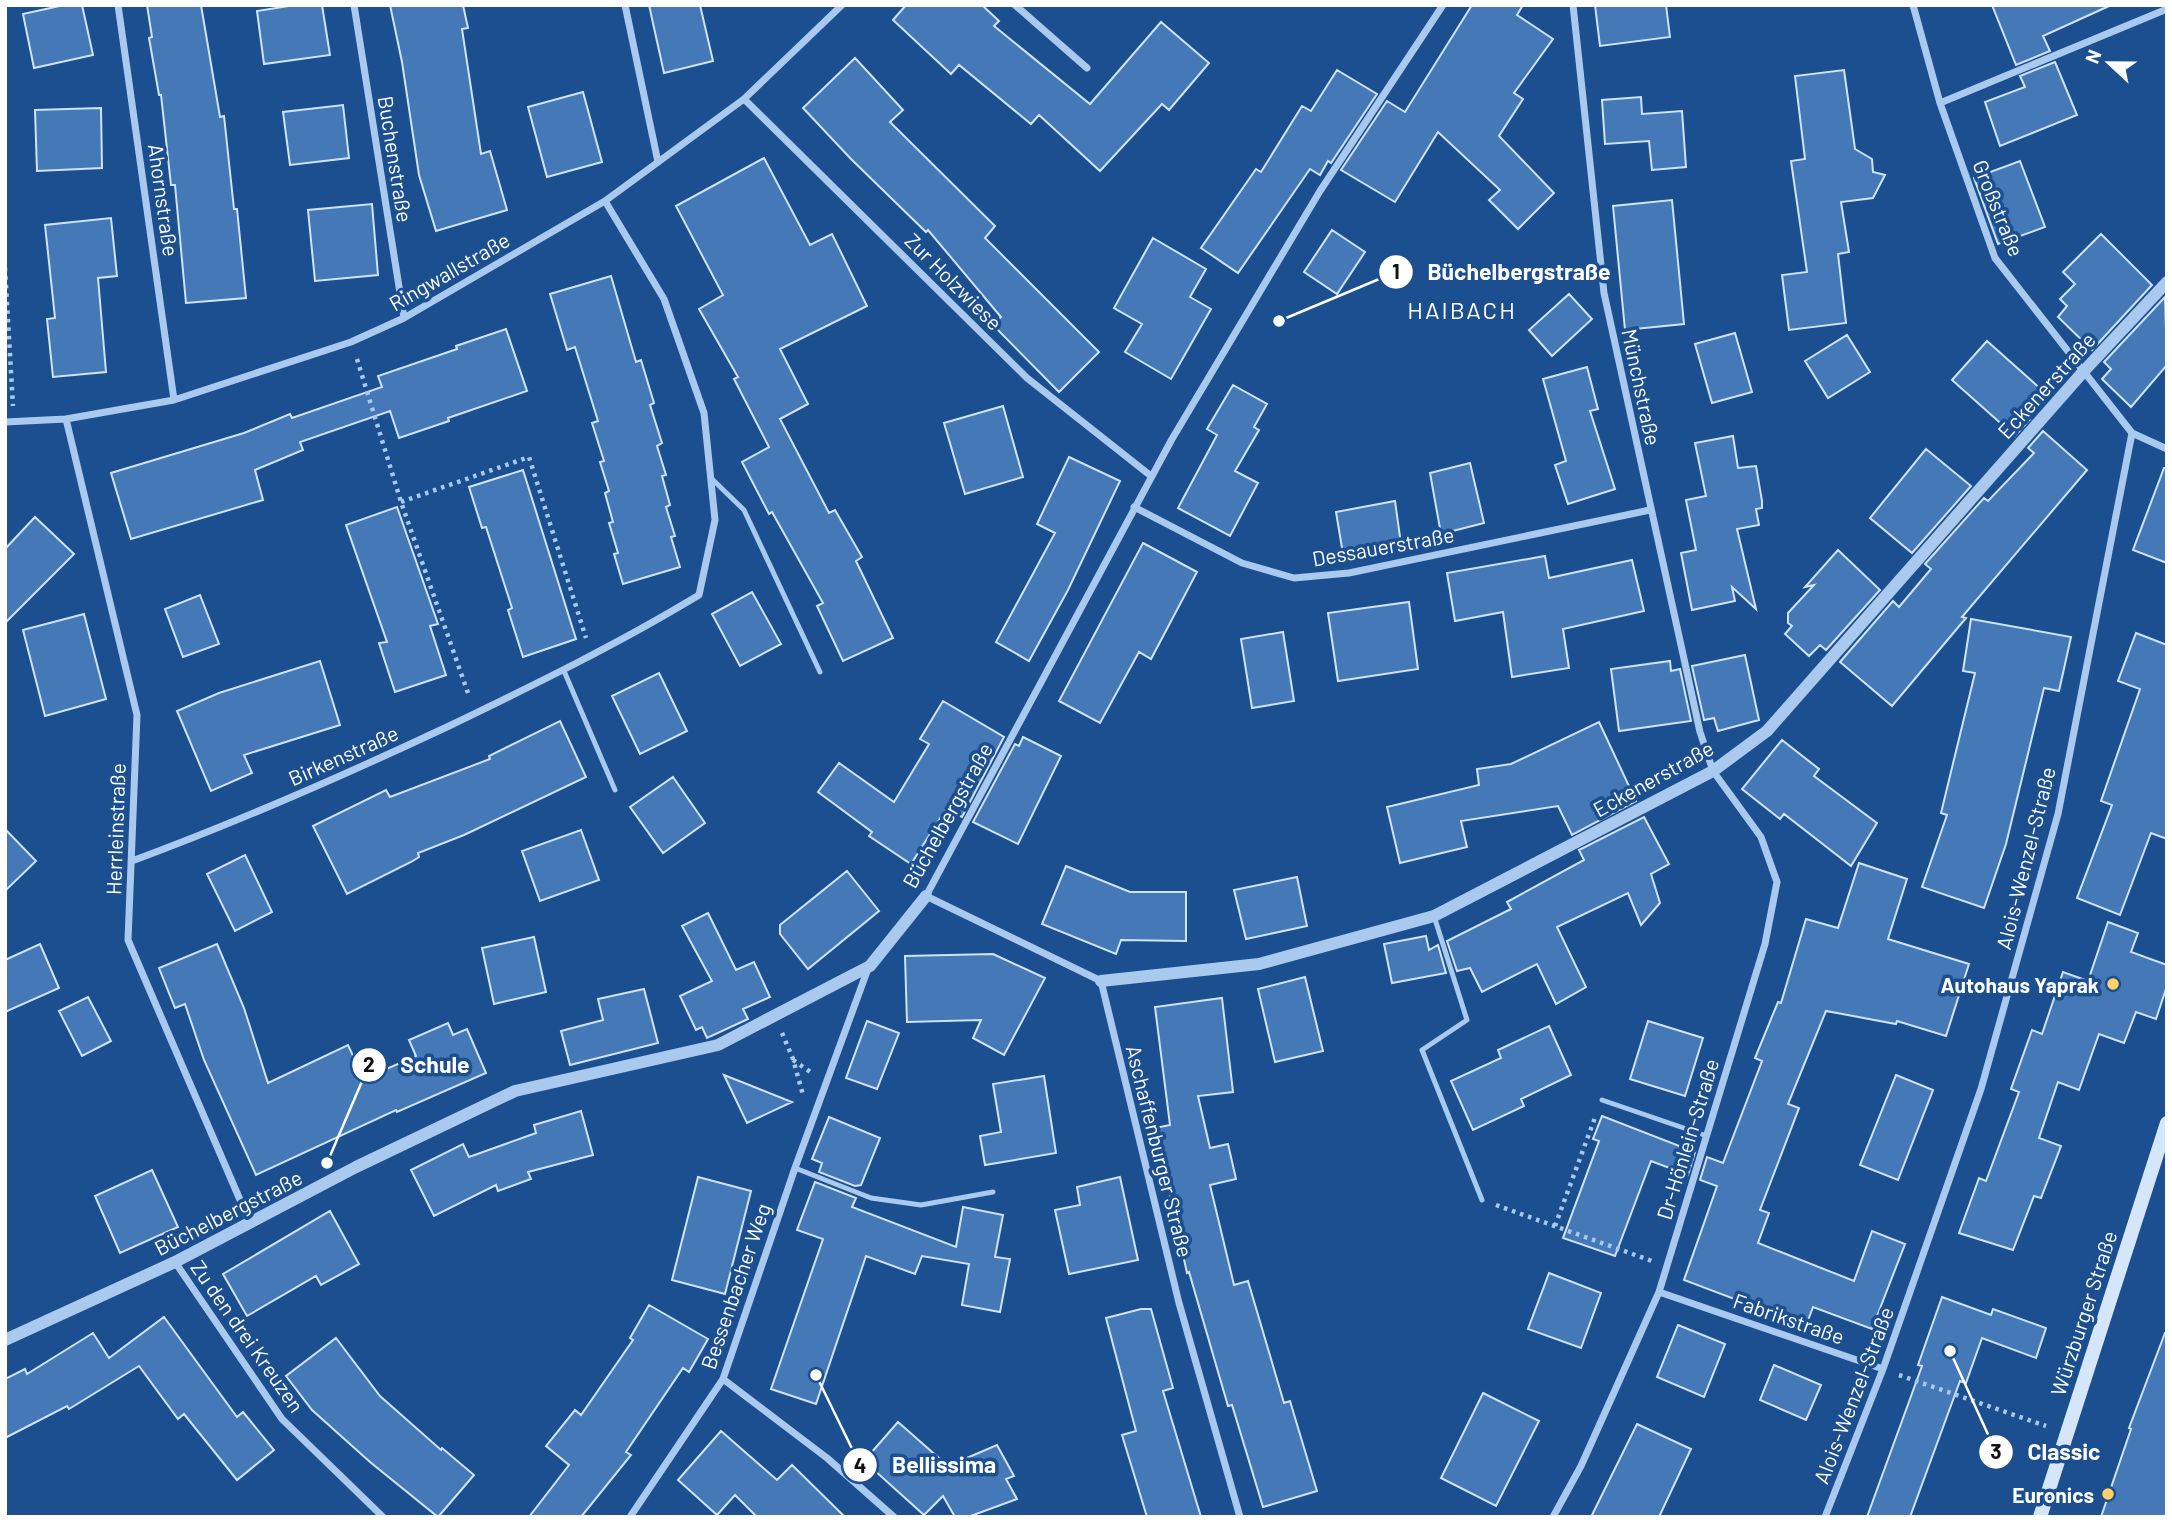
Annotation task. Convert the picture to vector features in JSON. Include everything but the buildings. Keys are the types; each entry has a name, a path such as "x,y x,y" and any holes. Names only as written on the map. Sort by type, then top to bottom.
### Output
{"main road":[{"name":"Würzburger Straße","path":"2040,1517 2167,1123"}],"street":[{"name":"Ahornstraße","path":"118,5 174,400"},
{"name":"Buchenstraße","path":"354,5 404,318"},
{"path":"625,5 658,162"},
{"name":"Ringwallstraße","path":"9,421 66,419 174,400 351,342 404,318 605,201 744,99 842,5"},
{"path":"1015,5 1087,68"},
{"name":"Büchelbergstraße","path":"5,1340 175,1262 356,1167 514,1091 718,1045 870,965 926,896 1151,476 1320,191 1443,5"},
{"name":"Münchstraße","path":"1573,5 1604,293 1700,732 1713,771"},
{"name":"Großstraße","path":"1913,5 1940,103 1995,258 2132,433 2167,449"},
{"path":"1940,103 2167,9"},
{"name":"Zur Holzwiese","path":"744,99 1027,378 1151,476"},
{"name":"Birkenstraße","path":"132,861 230,825 475,713 564,671 699,596 715,520 704,413 664,299 605,201"},
{"name":"Eckenerstraße","path":"1101,981 1259,964 1434,916 1713,771 1767,731 2082,372 2167,282"},
{"name":"Herrleinstraße","path":"66,419 137,715 128,940 250,1223"},
{"name":"Alois-Wenzel-Straße","path":"1825,1517 1883,1369 1982,1089 2058,814 2132,433"},
{"name":"Dessauerstraße","path":"1134,507 1242,563 1294,578 1349,573 1650,510"},
{"name":"Dr-Hönlein-Straße","path":"1553,1517 1581,1466 1659,1292 1765,944 1777,883 1761,837 1713,771"},
{"path":"926,896 1101,981"},
{"name":"Bessenbacher Weg","path":"630,1517 723,1379 811,1122 870,965"},
{"name":"Aschaffenburger Straße","path":"1101,981 1179,1303 1240,1517"},
{"name":"Zu den drei Kreuzen","path":"175,1262 282,1419 383,1517"},
{"name":"Fabrikstraße","path":"1659,1292 1883,1369"},
{"path":"723,1379 827,1458 894,1517"}],"lane":[{"path":"711,478 744,510 820,672"},
{"path":"564,671 615,790"},
{"path":"1434,916 1467,1020 1422,1050 1482,1200"},
{"path":"1602,1100 1707,1136"},
{"path":"795,1168 872,1198 921,1205 993,1192"}],"path":[{"path":"5,268 9,421"},
{"path":"351,342 401,502 475,713"},
{"path":"401,502 529,457 592,656"},
{"path":"774,1014 793,1059 811,1122"},
{"path":"1555,1226 1602,1100"},
{"path":"1482,1200 1667,1266"},
{"path":"1883,1369 2067,1433"}],"place":[{"name":"Büchelbergstraße","path":"1279,321"},
{"name":"Autohaus Yaprak","path":"2113,984"},
{"name":"Schule","path":"327,1163"},
{"name":"Classic","path":"1950,1351"},
{"name":"Bellissima","path":"816,1375"},
{"name":"Euronics","path":"2108,1494"}],"district":[{"name":"HAIBACH","path":"1462,309"}]}
